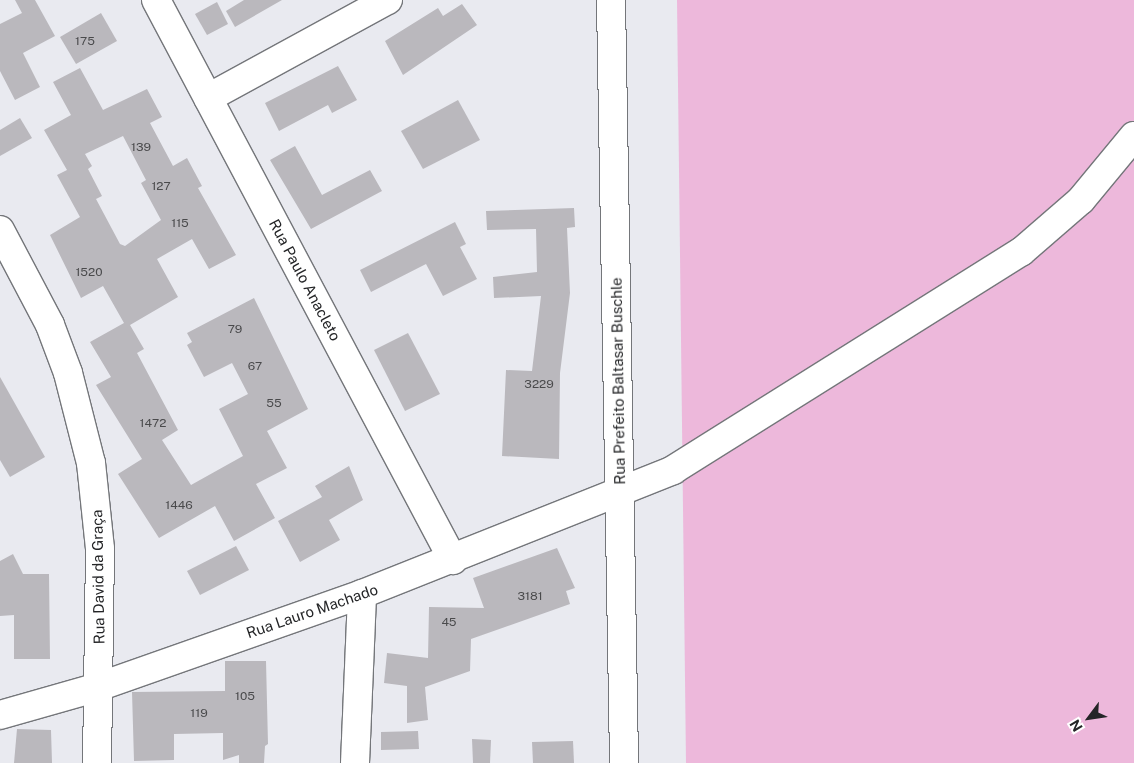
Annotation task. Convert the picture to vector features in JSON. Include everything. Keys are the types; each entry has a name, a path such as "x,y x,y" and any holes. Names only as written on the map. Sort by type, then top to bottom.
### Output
{"street":[{"name":"Rua Paulo Anacleto","path":"156,0 453,560"},
{"path":"208,98 388,0"},
{"name":"Rua Prefeito Baltasar Buschle","path":"611,0 624,763"},
{"name":"Rua Lauro Machado","path":"0,715 98,687 453,560 619,494 711,449 1021,252 1081,200 1134,136"},
{"name":"Rua David da Graça","path":"0,230 50,325 81,417 98,509 97,763"},
{"path":"355,763 362,594"}],"shaded area":[{"path":"677,0 1134,0 1134,763 686,763"}],"building":[{"path":"15,0 35,0 55,36 23,53 40,87 15,100 0,71 0,24 22,13"},
{"path":"244,0 282,0 235,27 226,11"},
{"path":"217,2 228,24 207,35 195,14"},
{"path":"462,4 477,25 403,75 385,41 438,8 443,16"},
{"path":"101,13 117,41 76,64 60,37"},
{"path":"338,66 357,100 332,113 328,105 279,131 265,103"},
{"path":"80,68 103,110 147,89 162,117 150,123 173,166 187,158 202,186 198,188 236,255 209,269 192,239 157,259 178,297 130,325 144,349 137,353 178,430 162,440 191,485 243,456 219,409 248,394 232,363 204,377 187,345 192,342 187,333 254,298 308,409 267,431 287,468 256,484 275,518 234,541 215,506 159,538 118,474 142,459 96,385 111,377 90,342 124,323 103,286 81,298 50,235 80,217 57,175 67,170 44,130 71,115 53,82","holes":["123,136 146,180 141,183 161,220 125,246 120,244 96,199 102,196 88,169 92,166 85,154"]},
{"path":"458,100 480,140 423,169 401,131"},
{"path":"20,118 32,138 0,156 0,130"},
{"path":"295,146 322,195 370,170 382,191 311,229 270,160"},
{"path":"574,208 575,227 567,228 570,293 560,373 559,459 502,456 506,370 532,371 541,296 494,298 493,277 537,272 536,229 487,230 486,211"},
{"path":"455,222 466,244 460,247 477,279 443,296 426,264 371,292 360,270"},
{"path":"408,333 440,394 405,411 374,350"},
{"path":"0,377 45,457 10,477 0,460"},
{"path":"349,466 363,500 329,520 340,540 300,562 278,521 322,497 315,486"},
{"path":"236,546 249,570 200,595 187,571"},
{"path":"557,548 575,588 566,591 570,604 471,639 470,671 425,687 428,720 407,723 407,686 384,683 387,653 428,658 429,607 484,608 473,578"},
{"path":"13,554 23,574 49,574 50,659 14,659 14,615 0,616 0,561"},
{"path":"225,661 266,661 268,744 265,746 264,763 239,763 239,755 223,760 223,733 174,734 174,760 134,761 132,692 225,691"},
{"path":"17,729 51,730 52,763 14,763"},
{"path":"418,731 419,749 381,750 381,732"},
{"path":"472,739 491,740 490,763 473,763"},
{"path":"573,741 574,763 533,763 532,742"}]}
